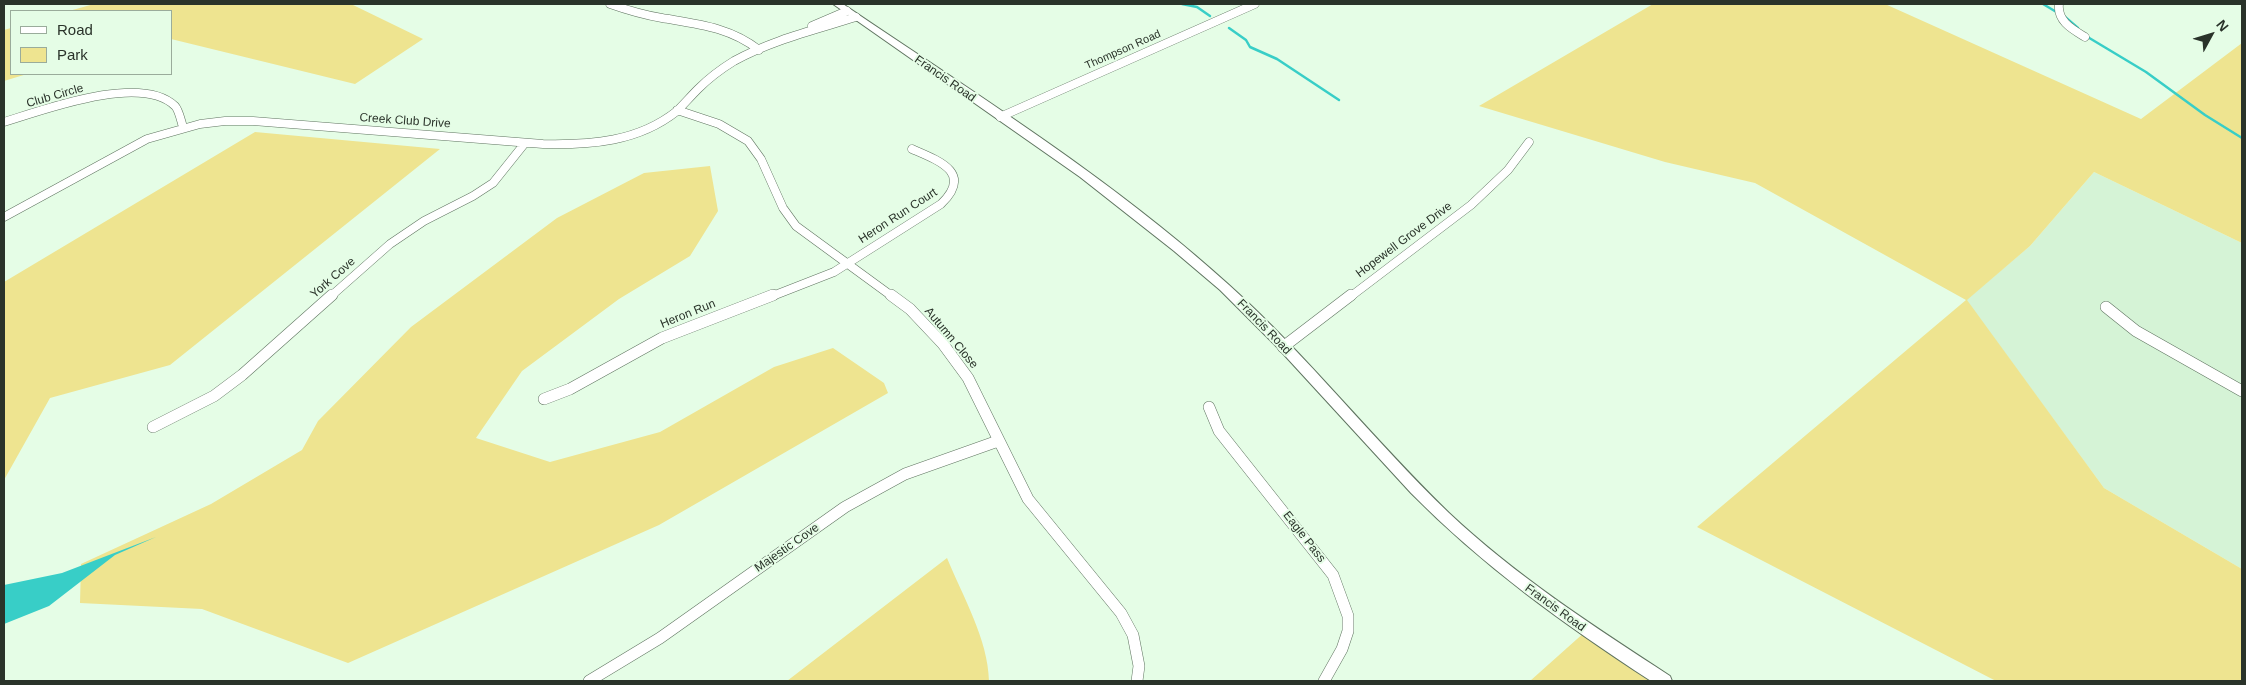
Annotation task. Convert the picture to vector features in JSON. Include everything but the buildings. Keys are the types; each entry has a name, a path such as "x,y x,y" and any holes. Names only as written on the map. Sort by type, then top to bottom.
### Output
{"street":[{"path":"610,4 662,18 719,27 734,32 750,41 759,50"},
{"path":"632,11 636,4"},
{"name":"Thompson Road","path":"1000,117 1255,4"},
{"path":"2059,4 2057,10 2064,23 2085,37"},
{"name":"Francis Road","path":"846,10 1000,117 1150,225 1225,288 1420,493 1503,570 1586,631 1664,681"},
{"name":"Creek Club Drive","path":"4,217 146,139 183,127 225,121 252,121 524,143 584,145 613,141 650,128 677,110 703,84 722,69 759,50 794,37 846,10"},
{"name":"Club Circle","path":"4,122 99,96 142,93 154,94 173,102 181,113 183,127"},
{"name":"Autumn Close","path":"677,110 727,128 754,148 777,199 796,226 910,309 942,344 968,378 1028,499 1121,613 1133,635 1139,666 1137,681"},
{"name":"Hopewell Grove Drive","path":"1283,347 1471,205 1508,170 1530,142"},
{"name":"York Cove","path":"153,427 214,396 242,375 390,244 424,221 473,196 493,183 509,165 524,143"},
{"name":"Heron Run Court","path":"847,264 941,204 951,196 955,189 956,182 947,166 912,149"},
{"name":"Heron Run","path":"544,399 570,390 662,338 696,323 820,279 847,264"},
{"path":"2106,307 2136,331 2242,391"},
{"name":"Eagle Pass","path":"1209,407 1219,431 1333,575 1348,616 1348,631 1342,649 1324,681"},
{"name":"Majestic Cove","path":"589,681 660,638 845,506 905,474 998,441"}],"shaded area":[{"path":"2094,172 2242,243 2242,569 2104,488 1966,300 2030,246"}],"green space":[{"path":"94,4 351,4 423,39 355,84 172,39 172,10 73,10"},
{"path":"1653,4 1885,4 2141,119 2242,43 2242,243 2094,172 2030,246 1967,300 2104,488 2242,569 2242,681 1996,681 1697,527 1966,300 1755,183 1665,162 1479,106"},
{"path":"10,28 10,75 24,75 4,81 4,30"},
{"path":"255,132 440,149 170,365 50,398 4,480 4,282"},
{"path":"710,166 718,211 690,256 619,299 522,371 476,438 550,462 660,432 774,367 833,348 884,383 888,393 659,525 348,663 202,609 80,603 81,564 211,504 302,450 318,421 411,327 557,218 644,173"},
{"path":"947,558 979,634 988,665 989,681 787,681"},
{"path":"1586,631 1665,681 1530,681"}],"water":[{"path":"156,537 115,555 49,606 4,624 4,585 62,573"}],"waterway":[{"path":"1182,4 1197,7 1210,16"},
{"path":"2043,4 2058,13"},
{"path":"2064,16 2078,28"},
{"path":"1229,28 1246,40 1250,47 1277,59 1339,100"},
{"path":"2086,36 2146,72 2205,115 2242,138"}]}
